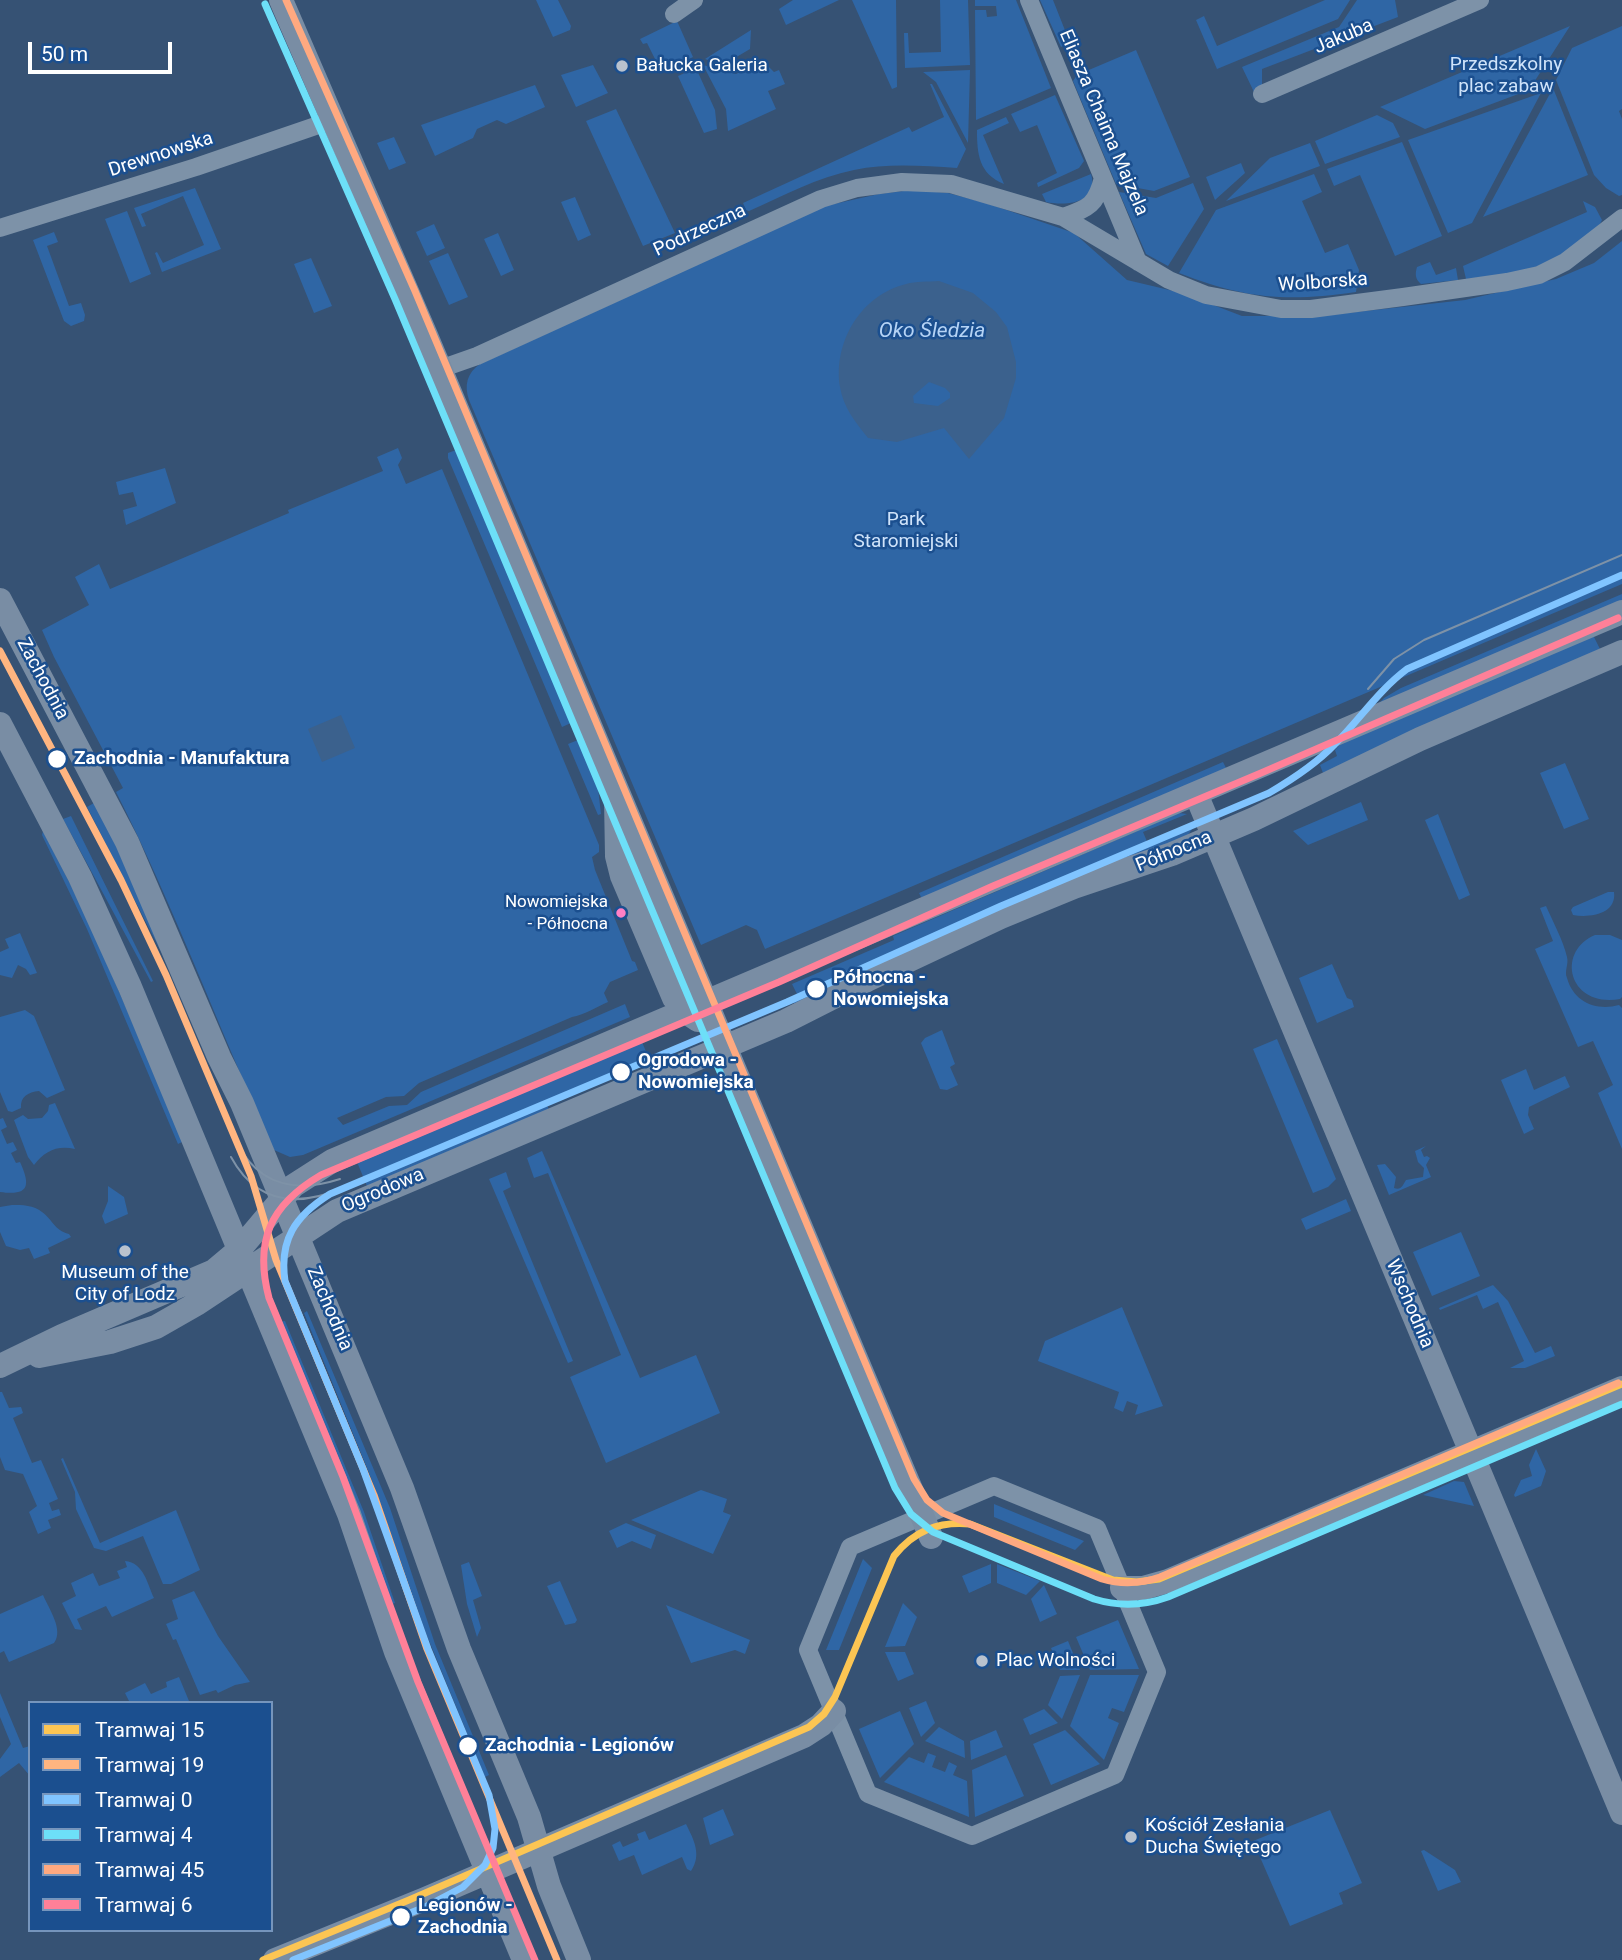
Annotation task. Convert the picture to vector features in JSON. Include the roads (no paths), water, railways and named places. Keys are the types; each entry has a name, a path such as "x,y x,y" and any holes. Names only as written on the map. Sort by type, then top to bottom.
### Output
{"main road":[{"path":"281,0 611,775 696,1007 725,1047 927,1526"},
{"name":"Zachodnia","path":"0,600 127,842 298,1235 409,1505 459,1649 529,1818 552,1894 579,1960"},
{"path":"696,1007 1622,612"},
{"name":"Północna","path":"725,1047 786,1021 1001,917 1074,887 1172,854 1299,798 1420,739 1622,652"},
{"path":"0,724 102,923 349,1514 396,1652 524,1960"},
{"name":"Wschodnia","path":"1196,794 1622,1812"},
{"name":"Ogrodowa","path":"243,1260 282,1198 302,1178 332,1161 696,1007"},
{"name":"Ogrodowa","path":"6,1364 62,1336 298,1235 337,1211 725,1047"},
{"path":"1122,1588 1143,1588 1168,1581 1622,1388"},
{"path":"275,1960 804,1736 821,1726 834,1711"}],"street":[{"path":"674,14 694,0"},
{"name":"Eliasza Chaima Majzela","path":"1029,0 1138,262"},
{"name":"Jakuba","path":"1262,94 1480,0"},
{"name":"Drewnowska","path":"0,228 333,120"},
{"path":"1063,216 1092,205 1099,194 1103,178"},
{"name":"Podrzeczna","path":"440,369 477,356 796,210 850,190 902,182 932,182 989,194"},
{"name":"Wolborska","path":"989,194 1063,216 1169,280 1206,295 1270,308 1311,309 1507,282 1539,275 1566,262 1622,218"},
{"path":"993,1486 1097,1528 1122,1588 1157,1672 1115,1775 972,1836 869,1794 808,1650 850,1547 927,1526 993,1486"}],"water":[{"name":"Oko Śledzia","path":"939,281 973,293 996,312 1007,327 1016,362 1016,378 1004,418 969,459 944,428 897,442 868,438 847,408 840,387 841,353 846,338 863,310 890,290 910,283","holes":["929,382 945,388 950,393 950,398 938,406 914,403 913,396"]},
{"path":"341,715 355,748 322,762 308,729"}],"tram line":[{"name":"45","path":"286,0 415,291 914,1479 927,1500 943,1513 1102,1579 1124,1583 1145,1581 1160,1577 1618,1383"},
{"name":"4","path":"265,4 395,299 895,1488 911,1514 933,1532 1094,1599 1140,1604 1168,1597 1622,1404"},
{"path":"1368,689 1394,659 1424,640 1622,555"},
{"name":"0","path":"293,1960 425,1907 463,1887 485,1865 493,1848 495,1829 489,1795 428,1649 363,1469 285,1281 287,1241 307,1211 330,1194 787,1002 1001,906 1269,793 1304,771 1328,751 1387,686 1407,669 1622,575"},
{"name":"6","path":"535,1960 418,1682 343,1477 269,1298 265,1278 265,1242 278,1212 289,1199 321,1175 779,982 993,886 1618,618"},
{"name":"19","path":"0,651 121,880 166,975 251,1176 276,1260 374,1495 427,1649 557,1960"},
{"path":"237,1143 256,1169 281,1182 309,1185 340,1179"},
{"path":"231,1157 253,1185 280,1198 310,1198 343,1188"},
{"name":"15","path":"263,1960 409,1900 809,1727 824,1714 835,1697 894,1556 918,1534 947,1524 970,1524 1113,1580 1137,1582 1159,1579 1622,1384"}],"place":[{"name":"Bałucka Galeria","path":"622,66"},
{"name":"Zachodnia - Manufaktura","path":"57,759"},
{"name":"Nowomiejska - Północna","path":"621,913"},
{"name":"Północna - Nowomiejska","path":"816,989"},
{"name":"Ogrodowa - Nowomiejska","path":"621,1072"},
{"name":"Museum of the City of Lodz","path":"125,1251"},
{"name":"Plac Wolności","path":"982,1661"},
{"name":"Zachodnia - Legionów","path":"468,1746"},
{"name":"Kościół Zesłania Ducha Świętego","path":"1131,1837"},
{"name":"Legionów - Zachodnia","path":"401,1917"}],"park label":[{"name":"Przedszkolny plac zabaw","path":"1506,76"},
{"name":"Park Staromiejski","path":"906,531"}]}
